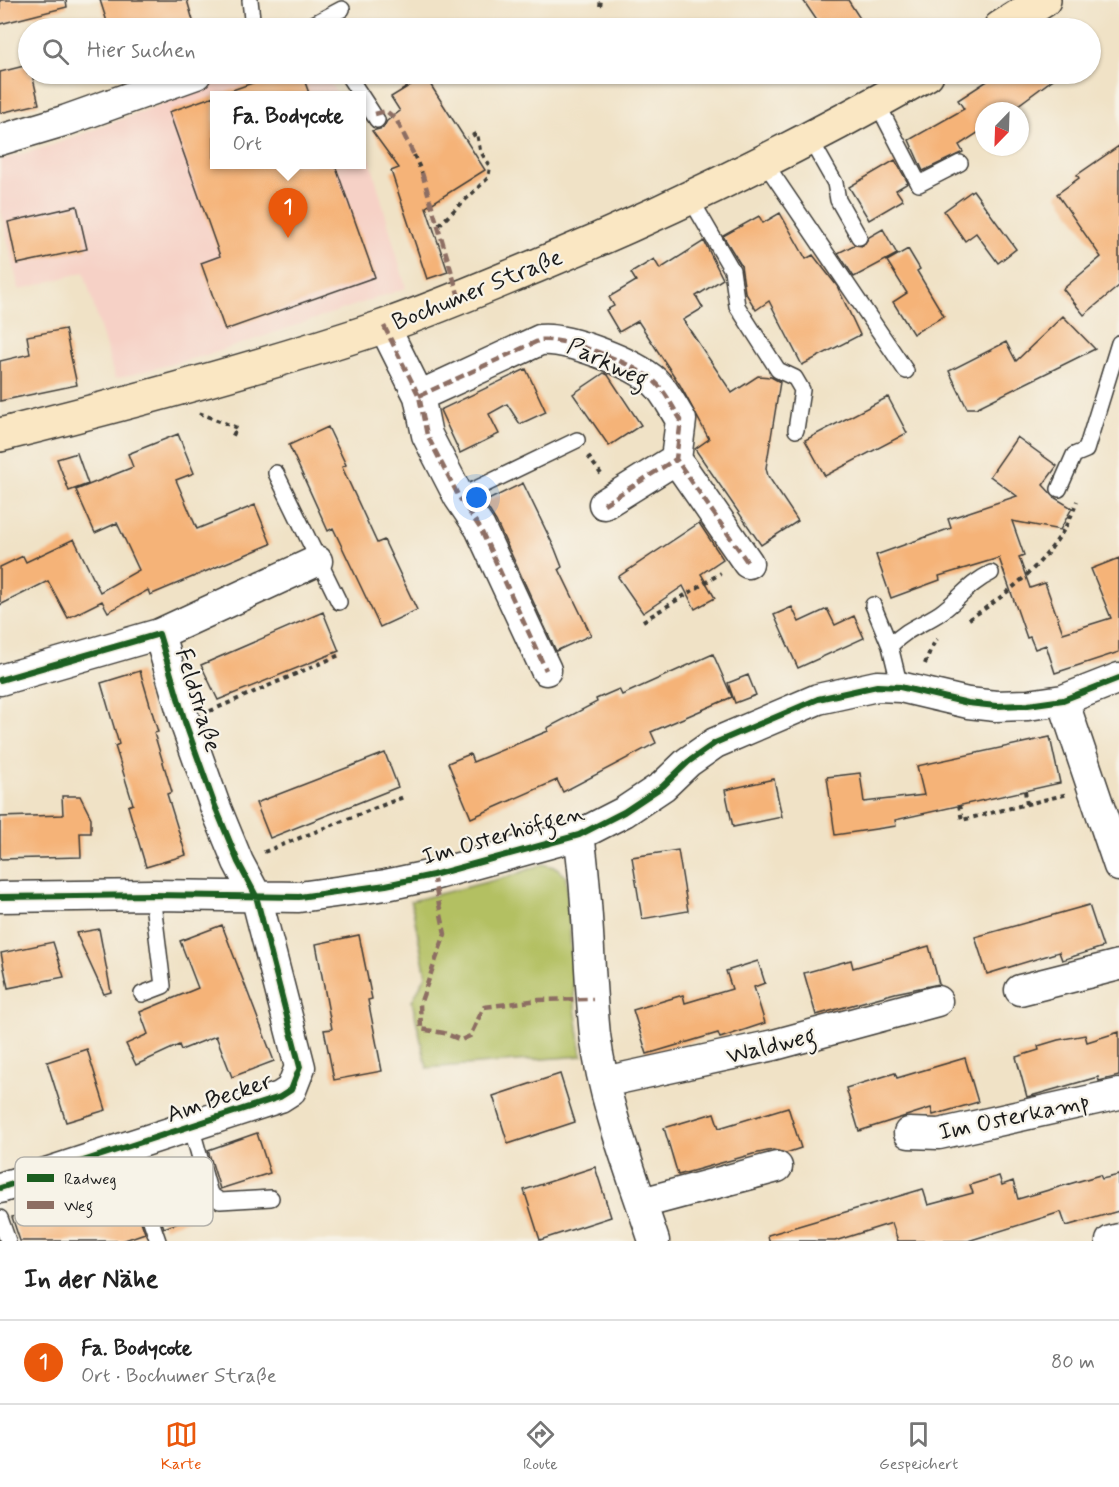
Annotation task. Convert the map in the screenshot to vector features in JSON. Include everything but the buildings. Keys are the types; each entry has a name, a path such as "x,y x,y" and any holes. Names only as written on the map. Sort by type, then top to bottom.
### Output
{"main road":[{"path":"1016,18 1044,0"},
{"name":"Bochumer Straße","path":"0,435 201,384 384,326 585,246 690,198 765,163 910,84"}],"street":[{"path":"0,140 67,120 168,84"},
{"path":"384,326 419,396 427,435 459,497 480,528 546,670"},
{"name":"Parkweg","path":"419,396 540,340 554,338 571,342 642,373 661,389 681,420 676,459"},
{"path":"610,500 676,459 746,561"},
{"name":"Feldstraße","path":"0,680 159,634 317,561"},
{"name":"Feldstraße","path":"159,634 185,722 238,862 256,896"},
{"name":"Im Osterhöfgen","path":"0,897 152,895 299,897 386,885 433,875 579,835 624,812 663,786 688,762 716,743 818,699 859,688 900,687 968,703 996,706 1063,700 1119,678"},
{"path":"1063,700 1119,866"},
{"path":"579,835 585,875 596,1036 604,1082 654,1241"},
{"name":"Am Becker","path":"98,1157 280,1097 291,1090 298,1079 300,1067 256,896"},
{"path":"1020,990 1119,965"},
{"name":"Waldweg","path":"604,1082 774,1045 937,1001"},
{"name":"Im Osterkamp","path":"909,1133 939,1134 1119,1094"},
{"path":"642,1203 777,1167"},
{"name":"Am Becker","path":"0,1188 15,1183"},
{"path":"1111,1241 1119,1239"}],"lane":[{"path":"250,0 253,18"},
{"path":"325,18 342,9"},
{"path":"366,103 377,120"},
{"path":"877,103 919,184 960,163"},
{"path":"810,139 835,183 838,200 859,237"},
{"path":"765,163 906,371"},
{"path":"690,198 732,270 737,306 778,370 795,378 802,390 795,430"},
{"path":"1059,489 1074,455 1086,450 1119,343"},
{"path":"459,497 577,440"},
{"path":"276,473 339,602"},
{"path":"890,646 906,630 938,614 961,597 972,582 991,573"},
{"path":"873,605 890,646 900,687"},
{"path":"142,993 163,986 152,895"},
{"path":"191,1126 200,1157"},
{"path":"126,1148 129,1157"},
{"path":"213,1196 220,1201 271,1198"},
{"path":"0,1218 8,1241"},
{"path":"153,1226 158,1241"}],"path":[{"path":"600,6 601,0"},
{"path":"439,225 488,178 490,167 480,150 477,133 468,138"},
{"path":"414,155 422,173"},
{"path":"190,410 237,428 231,439"},
{"path":"577,440 610,500"},
{"path":"643,621 746,561"},
{"path":"185,722 342,654"},
{"path":"959,806 962,820 1092,788"},
{"path":"1025,791 1027,804"},
{"path":"238,862 406,796"}],"shaded area":[{"path":"215,84 331,84 335,91 210,91 210,169 366,169 366,151 406,288 217,352 115,379 84,272 19,290 0,206 0,160 50,146"}],"green space":[{"path":"543,864 557,868 566,877 575,1007 582,1056 427,1068 412,1001 426,975 411,901 511,876"}],"marked path":[{"path":"375,114 386,111 396,119 414,155"},
{"path":"422,173 459,297"},
{"path":"384,326 419,396 427,435 459,497 480,528 546,670"},
{"path":"419,396 540,340 552,340 583,347 632,367 659,386 681,420 676,459 748,563"},
{"path":"604,504 676,459"},
{"path":"433,875 445,934 420,1004 421,1029 444,1033 461,1040 470,1036 484,1007 539,1000 593,999"}],"cycle path":[{"path":"0,680 159,634 185,722 215,806 238,862 256,896 300,1067 291,1090 280,1097 95,1157"},
{"path":"0,897 152,895 299,897 386,885 433,875 579,835 624,812 663,786 688,762 715,743 818,699 877,686 900,687 968,703 996,706 1028,705 1063,700 1119,678"},
{"path":"0,1188 15,1183"}],"place":[{"name":"Fa. Bodycote","path":"288,238"}]}
